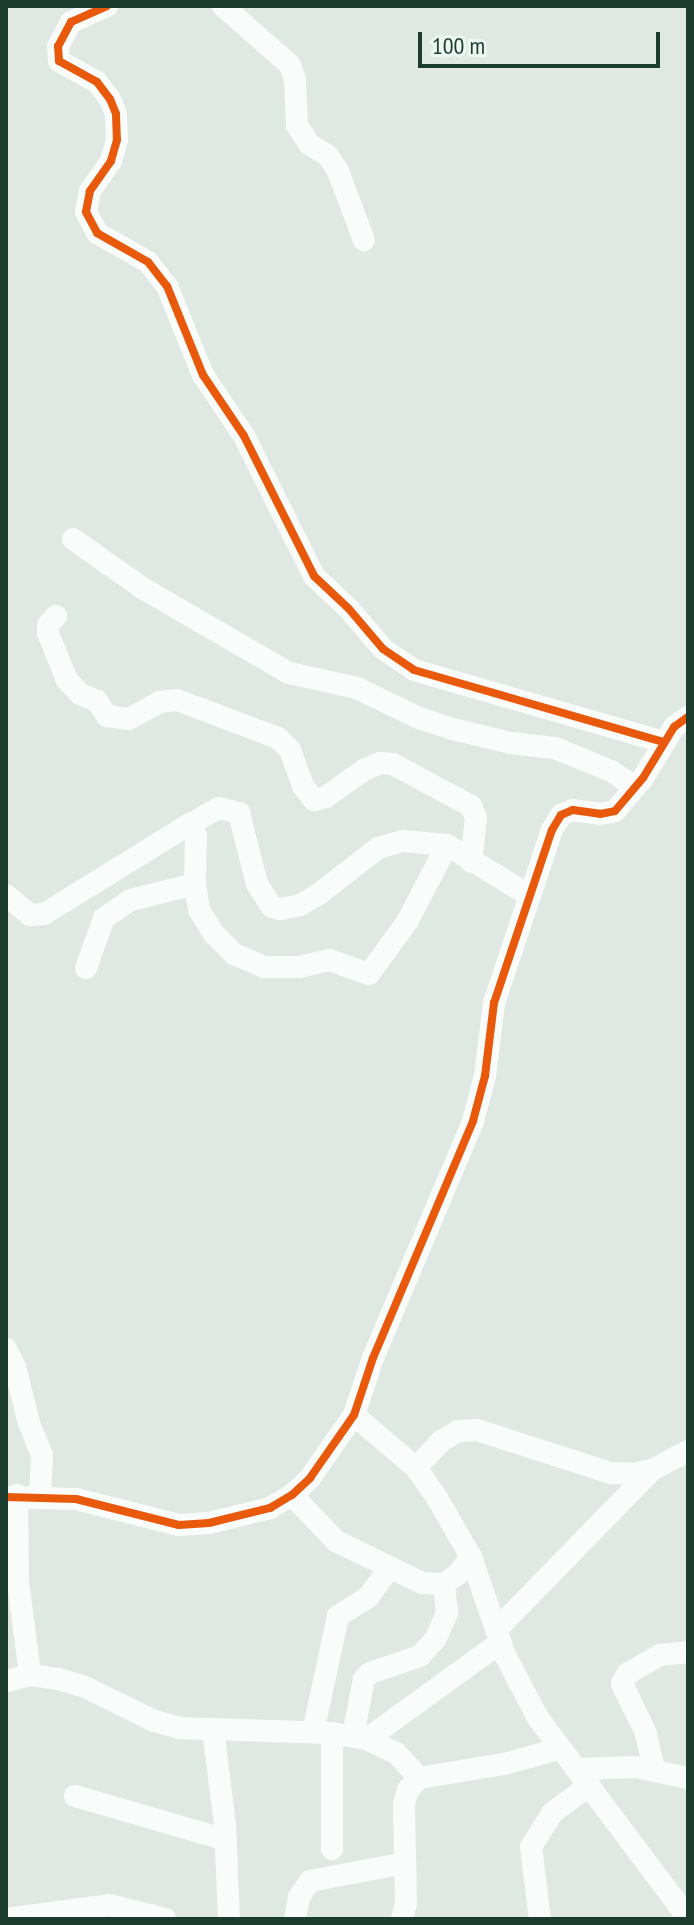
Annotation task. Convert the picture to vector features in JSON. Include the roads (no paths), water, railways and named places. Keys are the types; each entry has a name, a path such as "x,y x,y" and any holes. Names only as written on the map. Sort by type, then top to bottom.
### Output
{"street":[{"path":"107,6 71,22 58,46 59,61 97,82 116,114 117,140 104,174 90,191 86,212 97,233 148,262 167,286 203,375 244,436 314,576 383,649 414,670 664,742"},
{"path":"223,6 290,65 295,80 297,125 309,144 328,156 338,171 364,240"},
{"path":"73,539 144,589 289,673 357,688 419,718 457,730 511,743 555,748 611,771 635,787"},
{"path":"56,616 48,625 48,633 67,680 80,694 97,701 107,716 129,719 160,702 177,700 278,738 290,750 303,786 314,800 326,797 364,770 380,763 393,764 471,806 476,818 471,862"},
{"path":"30,1675 11,1496 40,1496 106,1505 179,1525 240,1517 270,1508 292,1495 310,1478 354,1415 373,1358 473,1121 485,1076 494,1003 552,830 561,815 573,810 611,813 635,787 674,727 688,717"},
{"path":"9,902 30,915 44,914 211,809 226,808 239,813 257,884 272,907 280,909 300,905 378,848 403,841 447,845 530,896"},
{"path":"190,824 196,835 195,884 199,910 214,934 249,963 277,968 337,961 369,974 407,922 447,845"},
{"path":"86,968 104,918 131,900 195,884"},
{"path":"6,1349 15,1367 29,1423 42,1456 40,1496"},
{"path":"6,1392 29,1423"},
{"path":"354,1415 416,1468 471,1557 514,1674 558,1749 584,1777 688,1918"},
{"path":"416,1468 441,1441 458,1431 477,1430 611,1473 634,1474 652,1470 688,1451"},
{"path":"341,1735 499,1636 652,1470"},
{"path":"292,1495 336,1541 422,1583 444,1584 457,1575 471,1557"},
{"path":"332,1849 341,1735 338,1616 368,1597 389,1569"},
{"path":"341,1735 364,1679 370,1673 408,1663 420,1656 436,1638 447,1613 444,1584"},
{"path":"654,1769 646,1733 622,1684 627,1674 660,1655 688,1652"},
{"path":"6,1681 30,1675 83,1686 154,1721 180,1728 341,1735 396,1753 419,1778"},
{"path":"213,1730 226,1840 229,1919"},
{"path":"402,1919 406,1903 404,1804 408,1790 419,1778 504,1764 558,1749"},
{"path":"540,1919 531,1847 552,1813 584,1777 654,1769 688,1778"},
{"path":"75,1796 226,1840"},
{"path":"295,1919 299,1897 310,1881 405,1863"},
{"path":"6,1919 109,1905 165,1919"}]}
